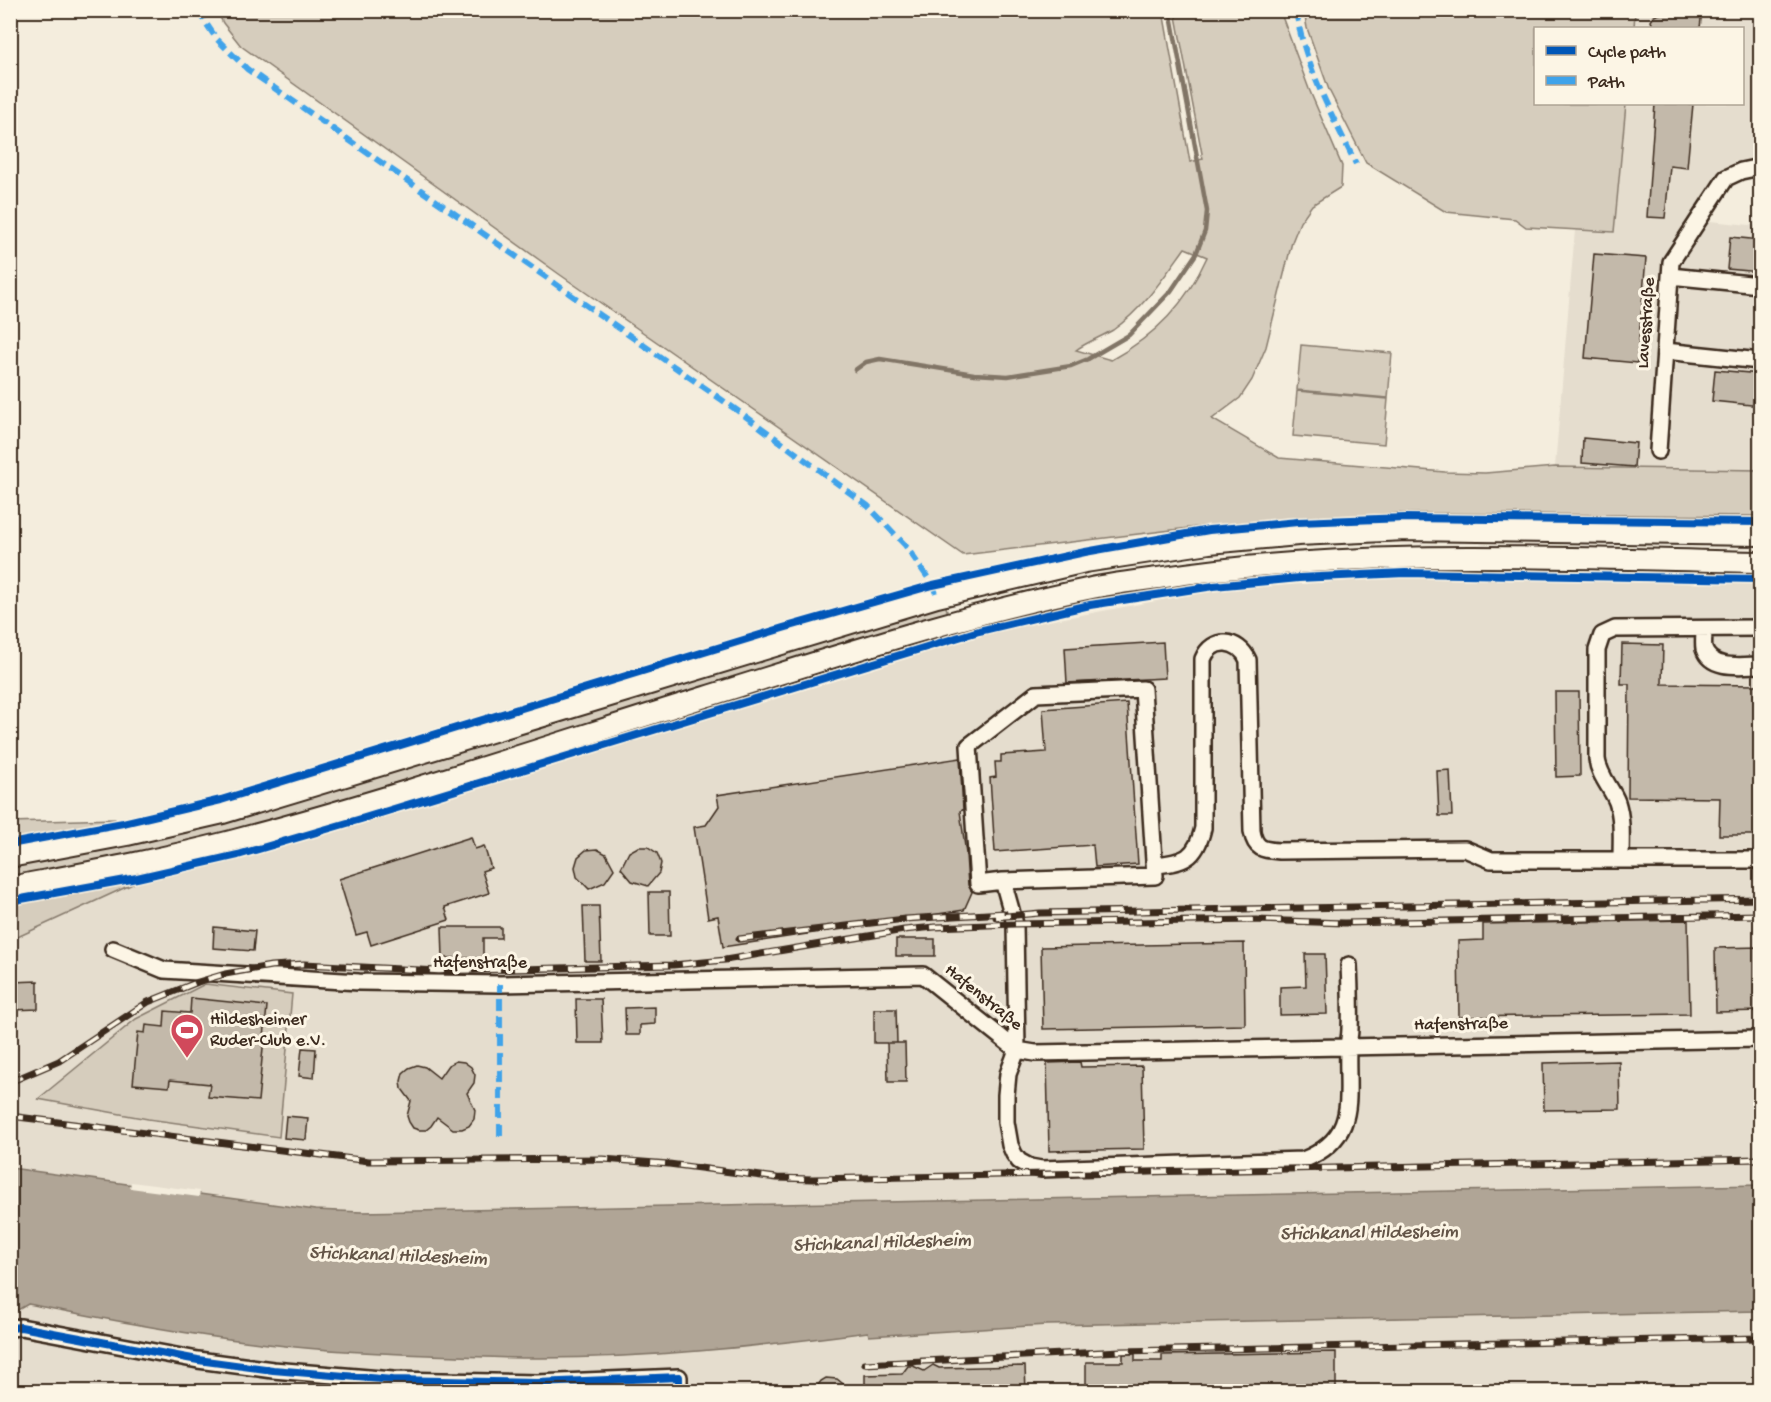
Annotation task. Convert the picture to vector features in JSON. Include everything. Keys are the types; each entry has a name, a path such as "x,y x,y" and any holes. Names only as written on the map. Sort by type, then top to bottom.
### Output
{"main road":[{"path":"10,857 127,835 223,813 926,600 1085,562 1209,543 1298,535 1406,530 1761,535"},
{"path":"10,887 135,864 230,842 362,804 785,672 942,626 1089,588 1212,569 1405,556 1761,562"}],"street":[{"name":"Lavesstraße","path":"1658,451 1671,262 1726,178 1741,171 1761,167"},
{"path":"1670,276 1761,285"},
{"path":"1665,351 1761,361"},
{"path":"1621,860 1619,809 1600,773 1597,759 1597,650 1602,635 1615,629 1761,628"},
{"path":"1704,630 1704,650 1712,661 1726,665 1761,665"},
{"path":"1155,865 1177,863 1186,859 1194,852 1200,841 1203,828 1203,659 1210,648 1225,642 1239,647 1248,660 1252,831 1254,842 1269,851 1465,849 1491,860 1761,860"},
{"path":"1143,689 1155,876 1004,881 978,884 969,746 1036,694 1143,689"},
{"path":"1004,881 1015,924 1017,1050 1008,1074 1006,1122 1010,1144 1020,1161 1030,1167 1302,1160 1318,1154 1331,1144 1342,1128 1348,1108 1349,965"},
{"name":"Hafenstraße","path":"112,949 164,970 359,982 500,984 923,975 1017,1050 1035,1053 1761,1039"},
{"path":"10,1328 21,1327 198,1360 273,1370 393,1380 537,1383 679,1377 679,1392"}],"shaded area":[{"path":"217,11 1163,11 1190,162 1203,159 1175,11 1280,11 1309,89 1342,166 1341,187 1312,205 1300,222 1292,242 1266,347 1252,380 1240,398 1212,419 1279,458 1445,472 1485,473 1555,467 1760,470 1760,516 1400,513 1205,526 963,555 559,274 241,46 223,23","holes":["1185,248 1207,257 1199,274 1179,304 1156,329 1142,340 1111,360 1076,350 1124,322 1152,292"]},
{"path":"1304,11 1635,11 1634,27 1534,27 1534,105 1626,105 1614,232 1526,227 1515,219 1446,212 1366,163 1329,90 1307,28"},
{"path":"1635,11 1760,11 1760,156 1758,160 1734,162 1720,170 1694,215 1710,221 1760,226 1760,470 1555,467 1575,230 1614,232 1626,105 1744,105 1744,27 1634,27"},
{"path":"1301,345 1392,353 1388,398 1297,390"},
{"path":"1297,391 1388,399 1384,444 1293,436"},
{"path":"1760,576 1760,1185 362,1212 315,1210 11,1168 10,941 137,882 240,859 980,634 1215,590 1405,577"},
{"path":"945,603 948,614 363,793 227,832 128,855 137,882 11,940 10,822 115,819 124,845 225,822"},
{"name":"Hildesheimer Ruder-Club e.V.","path":"205,984 292,994 279,1137 148,1119 38,1099 136,1019"},
{"path":"28,1304 179,1332 254,1343 354,1352 528,1358 682,1352 868,1332 869,1336 1047,1325 1760,1311 1760,1392 11,1392 11,1314"}],"water":[{"name":"Stichkanal Hildesheim","path":"11,1168 315,1210 362,1212 1760,1185 1760,1311 1047,1325 869,1336 868,1332 698,1351 571,1358 491,1357 318,1349 195,1334 28,1304 11,1314"}],"pier":[{"path":"131,1182 200,1191 199,1197 130,1188"}],"building":[{"path":"1660,10 1702,10 1700,27 1655,27 1651,21 1654,16 1660,14"},
{"path":"1655,105 1693,105 1687,168 1670,166 1665,218 1647,217"},
{"path":"1730,237 1761,240 1761,272 1727,269"},
{"path":"1594,254 1646,258 1637,363 1585,358"},
{"path":"1715,370 1761,374 1761,406 1712,401"},
{"path":"1583,438 1636,443 1634,467 1582,463"},
{"path":"1163,642 1165,678 1067,683 1065,648"},
{"path":"1622,644 1663,645 1662,684 1761,685 1761,835 1719,835 1720,798 1628,797 1629,684 1621,684"},
{"path":"1555,692 1579,692 1580,776 1556,777"},
{"path":"1127,703 1138,864 1095,867 1093,845 995,852 990,778 996,777 995,762 1001,762 1001,755 1046,752 1043,709"},
{"path":"960,758 963,810 960,811 968,885 972,892 964,910 723,947 718,916 708,918 694,827 706,825 719,806 717,795"},
{"path":"1450,770 1452,816 1439,816 1437,771"},
{"path":"471,837 475,849 484,846 491,868 482,871 489,893 445,907 449,920 371,945 367,932 356,935 339,879"},
{"path":"638,847 648,847 657,853 661,863 659,873 648,886 632,881 621,868 629,852"},
{"path":"597,849 606,854 614,869 605,882 589,889 577,877 575,867 578,857 586,850"},
{"path":"649,892 669,892 670,936 650,936"},
{"path":"583,906 599,906 601,961 585,961"},
{"path":"1688,920 1690,1014 1459,1017 1458,941 1483,940 1483,924"},
{"path":"214,927 255,931 253,951 213,948"},
{"path":"442,927 501,927 501,938 483,938 483,958 443,958"},
{"path":"896,939 935,939 935,956 896,956"},
{"path":"1244,943 1245,1025 1043,1029 1041,947"},
{"path":"1761,947 1761,1011 1716,1012 1715,948"},
{"path":"1305,954 1325,954 1327,1014 1280,1015 1280,987 1306,986"},
{"path":"38,981 38,1009 12,1010 11,982"},
{"path":"191,998 267,1006 258,1101 208,1097 210,1084 170,1080 169,1087 133,1084 138,1032 145,1033 146,1025 164,1027 165,1011 190,1013"},
{"path":"576,999 601,999 603,1043 577,1043"},
{"path":"655,1007 655,1024 640,1025 640,1035 626,1035 625,1008"},
{"path":"874,1009 896,1009 897,1043 905,1043 906,1082 888,1082 887,1043 874,1043"},
{"path":"302,1048 316,1049 314,1078 299,1076"},
{"path":"456,1061 464,1062 471,1067 475,1075 474,1083 467,1093 475,1110 474,1119 469,1126 462,1129 453,1129 437,1117 426,1130 413,1128 407,1116 411,1101 402,1089 403,1073 417,1065 425,1067 439,1078 448,1065"},
{"path":"1619,1061 1620,1109 1544,1110 1543,1063"},
{"path":"1080,1062 1081,1067 1142,1066 1144,1149 1049,1151 1047,1063"},
{"path":"286,1116 308,1118 306,1140 284,1138"},
{"path":"1336,1352 1336,1392 1086,1392 1086,1362 1123,1362 1123,1354 1135,1354 1135,1361 1162,1361 1162,1355"},
{"path":"933,1365 939,1368 1025,1366 1026,1392 865,1392 865,1375 902,1374 908,1366 924,1371"},
{"path":"826,1378 837,1379 853,1392 813,1392"}],"waterway":[{"path":"855,370 866,362 880,359 974,374 1008,376 1071,366 1088,359 1129,335 1171,291 1196,254 1205,231 1207,211 1170,10"}],"railway":[{"path":"996,917 1040,913 1760,899"},
{"path":"739,939 905,919 1004,913"},
{"path":"10,1082 59,1061 148,1002 225,974 271,966 304,964 439,971 673,965 725,960 904,930 1015,924 1256,920 1344,923 1760,915"},
{"path":"10,1116 369,1161 603,1159 669,1164 777,1178 813,1179 1760,1159"},
{"path":"865,1364 1121,1351 1760,1338"}],"marked path":[{"path":"197,10 216,38 247,69 748,418 868,506 905,545 933,585 937,597"},
{"path":"1296,10 1312,70 1356,164"},
{"path":"500,984 500,1136"}],"cycle path":[{"path":"10,844 123,823 221,800 783,628 933,585 1085,552 1209,530 1298,522 1405,518 1760,522"},
{"path":"10,901 137,878 238,855 979,631 1090,605 1214,586 1299,578 1405,573 1760,579"},
{"path":"10,1328 21,1327 198,1360 273,1370 393,1380 537,1383 679,1377 679,1392"}],"place":[{"name":"Hildesheimer Ruder-Club e.V.","path":"187,1059"}]}
